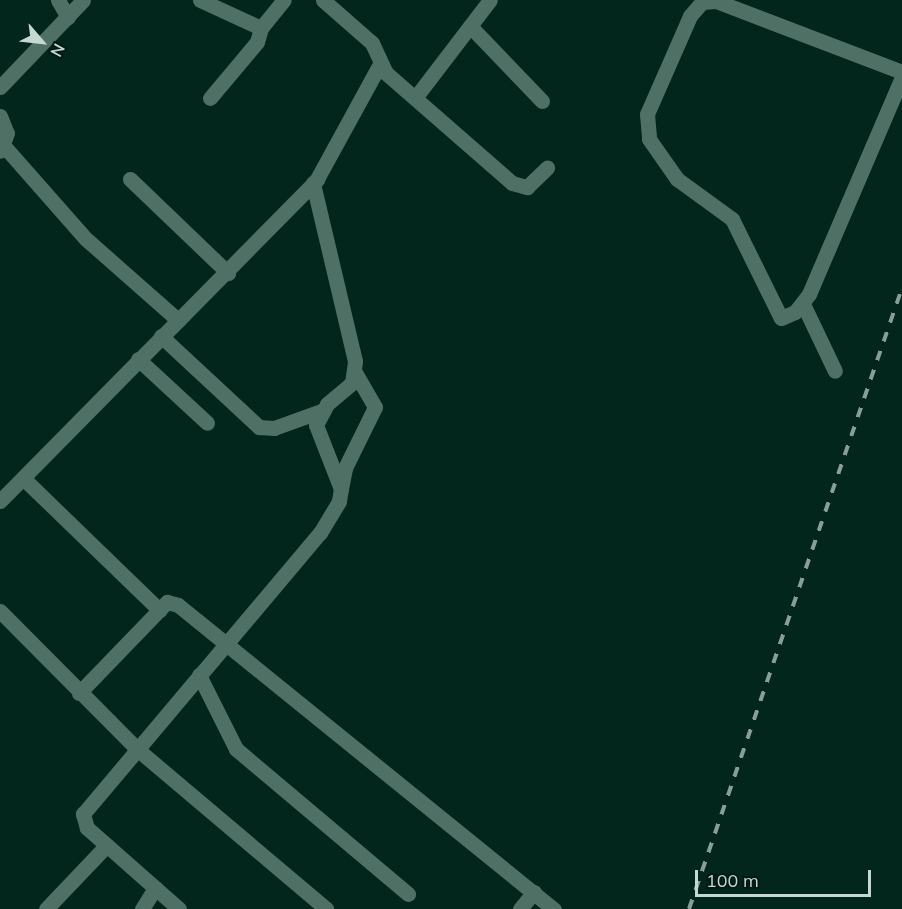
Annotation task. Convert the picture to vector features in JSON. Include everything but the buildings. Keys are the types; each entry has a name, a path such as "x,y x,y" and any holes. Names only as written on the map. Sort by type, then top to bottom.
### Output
{"street":[{"path":"58,0 68,17"},
{"path":"0,87 82,0"},
{"path":"200,0 261,28"},
{"path":"210,98 258,42 261,28 284,0"},
{"path":"415,98 490,0"},
{"path":"902,72 709,0 690,16 647,114 649,139 664,164 732,219 775,314 786,318 803,304 902,77"},
{"path":"331,2 372,43 380,64 415,98 512,183 527,187 547,168"},
{"path":"470,26 542,101"},
{"path":"0,501 138,358 228,273 313,183 380,64"},
{"path":"0,116 8,133 2,148 86,238 178,320"},
{"path":"130,179 228,273"},
{"path":"179,909 87,828 83,814 320,533 341,489 345,468 375,407 356,373 313,183"},
{"path":"803,304 835,371"},
{"path":"161,336 259,427 274,428 321,411 356,373"},
{"path":"138,358 207,423"},
{"path":"321,411 318,435 341,489"},
{"path":"23,478 159,610"},
{"path":"80,693 167,602 178,604 554,909"},
{"path":"0,611 137,749 326,909"},
{"path":"199,675 236,749 408,894"},
{"path":"46,909 107,845"},
{"path":"142,909 155,888"},
{"path":"520,909 534,892"}],"railway":[{"path":"689,909 902,288"}]}
